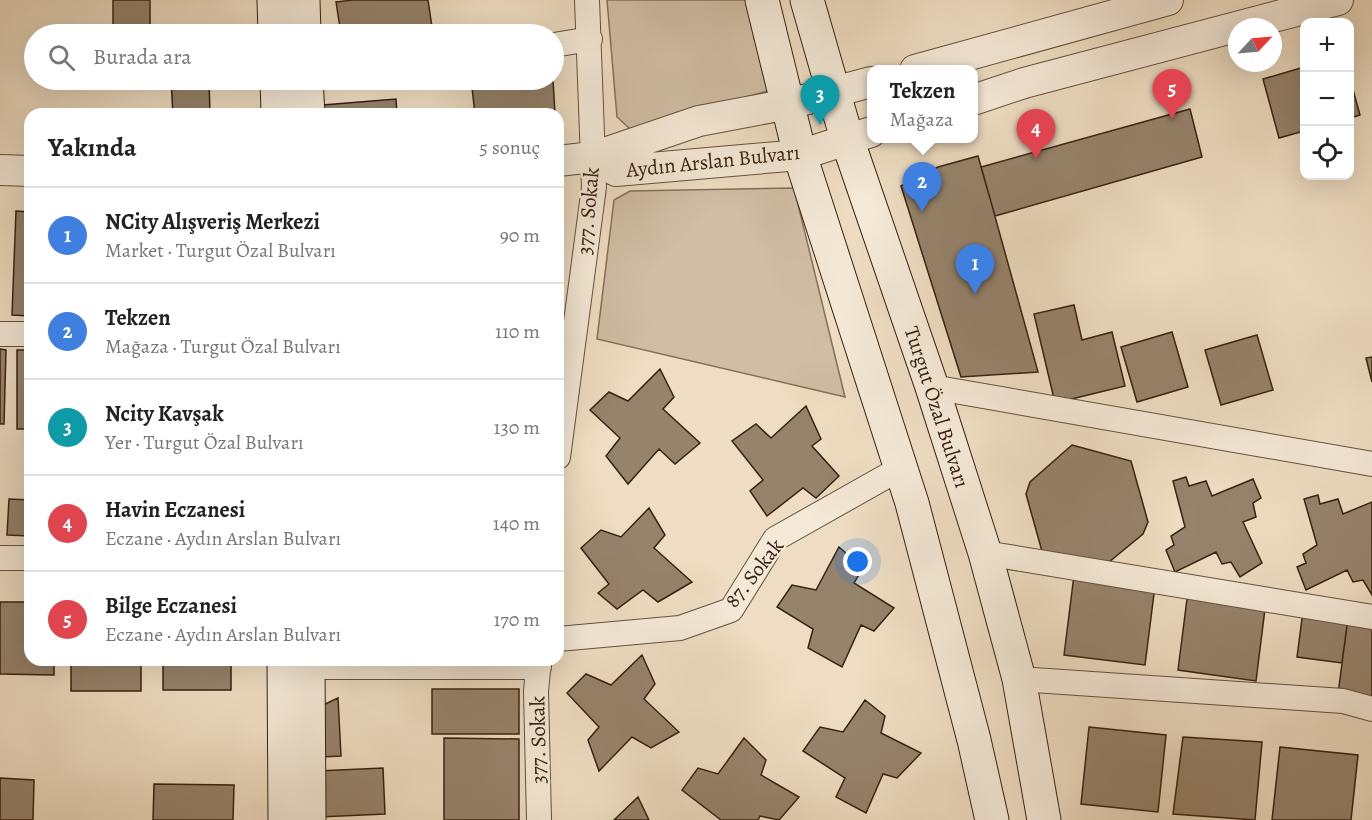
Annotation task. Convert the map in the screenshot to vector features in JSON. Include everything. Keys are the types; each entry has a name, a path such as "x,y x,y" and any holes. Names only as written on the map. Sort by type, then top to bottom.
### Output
{"main road":[{"path":"274,0 275,24"},
{"path":"303,0 304,24"},
{"path":"762,0 800,155 901,468 971,729 992,820"},
{"name":"Turgut Özal Bulvarı","path":"807,0 834,93 859,136 932,387 984,553 1019,680 1044,820"},
{"path":"282,108 296,90"},
{"path":"304,90 307,108"},
{"path":"285,820 300,666"},
{"path":"300,666 309,820"}],"street":[{"name":"377. Sokak","path":"564,412 594,187 587,0"},
{"path":"930,65 1168,0"},
{"path":"978,98 1338,0"},
{"path":"564,43 590,39"},
{"name":"Aydın Arslan Bulvarı","path":"593,157 699,121 789,104 867,83"},
{"name":"Aydın Arslan Bulvarı","path":"593,157 616,171 800,155 859,136"},
{"path":"564,160 593,157"},
{"path":"0,170 24,171"},
{"path":"0,334 24,334"},
{"path":"932,387 1372,464"},
{"name":"87. Sokak","path":"564,638 680,628 731,610 775,539 901,468"},
{"path":"984,553 1372,617"},
{"path":"0,558 24,558"},
{"name":"377. Sokak","path":"539,666 536,691 539,820"},
{"path":"1019,680 1343,701 1372,709"}],"shaded area":[{"path":"607,0 747,0 768,91 630,129 617,117"},
{"path":"794,188 845,397 597,339 614,200 630,191"}],"building":[{"path":"113,0 150,0 150,24 113,24"},
{"path":"428,0 432,24 339,24 336,2"},
{"path":"1300,68 1300,132 1279,138 1263,79"},
{"path":"172,90 209,90 210,108 173,108"},
{"path":"472,90 554,90 555,108 474,108"},
{"path":"1354,93 1360,115 1354,117"},
{"path":"396,99 397,108 323,108 323,105"},
{"path":"1190,109 1202,157 995,216 981,167"},
{"path":"978,156 1038,372 961,377 901,186 938,167"},
{"path":"16,211 24,212 24,316 12,315"},
{"path":"1074,305 1082,340 1112,332 1125,386 1055,403 1034,314"},
{"path":"1172,332 1188,387 1137,402 1121,347"},
{"path":"1257,335 1273,390 1221,405 1205,350"},
{"path":"0,349 6,350 4,424 0,424"},
{"path":"17,350 24,350 24,429 17,429"},
{"path":"1372,357 1372,382 1366,358"},
{"path":"660,369 674,397 663,409 700,443 675,464 659,449 628,484 606,456 620,438 590,410 609,392 628,401"},
{"path":"806,406 821,439 812,446 839,476 816,498 803,488 767,516 750,491 763,480 732,441 756,424 771,438"},
{"path":"1072,445 1131,461 1148,522 1143,534 1109,562 1043,555 1026,494 1030,482"},
{"path":"1186,477 1189,486 1206,481 1212,496 1253,479 1261,498 1253,503 1256,517 1243,522 1262,563 1240,577 1231,562 1222,564 1216,552 1175,572 1166,550 1174,545 1171,536 1185,527 1173,481"},
{"path":"1318,495 1320,504 1338,499 1343,514 1372,502 1372,595 1363,580 1353,582 1347,570 1306,590 1297,567 1306,563 1303,554 1317,545 1304,499"},
{"path":"9,499 24,500 24,536 7,535"},
{"path":"649,508 665,535 654,548 692,582 658,602 643,590 617,609 598,593 609,584 581,548 601,530 621,537"},
{"path":"839,547 863,568 854,583 894,608 874,631 861,625 842,667 808,648 813,629 777,607 792,585 816,590"},
{"path":"1074,575 1155,586 1145,665 1064,655"},
{"path":"1188,591 1266,601 1256,681 1178,670"},
{"path":"0,602 24,602 24,666 54,666 54,675 0,674"},
{"path":"1303,611 1348,618 1342,663 1297,657"},
{"path":"1348,618 1372,621 1372,699 1338,694"},
{"path":"642,655 655,684 644,699 679,732 651,748 632,737 599,771 588,740 599,727 567,693 586,674 611,685"},
{"path":"71,666 141,666 141,691 71,691"},
{"path":"163,666 231,666 231,690 163,690"},
{"path":"432,689 519,689 519,734 432,734"},
{"path":"338,698 341,756 321,757 319,707"},
{"path":"865,700 885,716 881,733 921,753 897,778 883,774 866,813 836,797 845,778 803,751 820,727 843,732"},
{"path":"1089,727 1166,735 1158,812 1081,804"},
{"path":"1183,737 1262,742 1255,820 1173,814"},
{"path":"444,738 519,739 519,820 444,820"},
{"path":"744,738 766,760 761,775 799,797 779,820 760,816 758,820 721,820 682,790 698,768 718,774"},
{"path":"1280,747 1358,755 1351,820 1272,820"},
{"path":"383,768 385,814 319,817 317,771"},
{"path":"0,778 34,780 33,820 0,820"},
{"path":"154,784 234,785 233,820 153,820"},
{"path":"638,797 649,820 614,820"}],"place":[{"name":"Bilge Eczanesi","path":"1172,119"},
{"name":"Ncity Kavşak","path":"820,125"},
{"name":"Havin Eczanesi","path":"1036,159"},
{"name":"Tekzen","path":"922,212"},
{"name":"NCity Alışveriş Merkezi","path":"975,294"}]}
